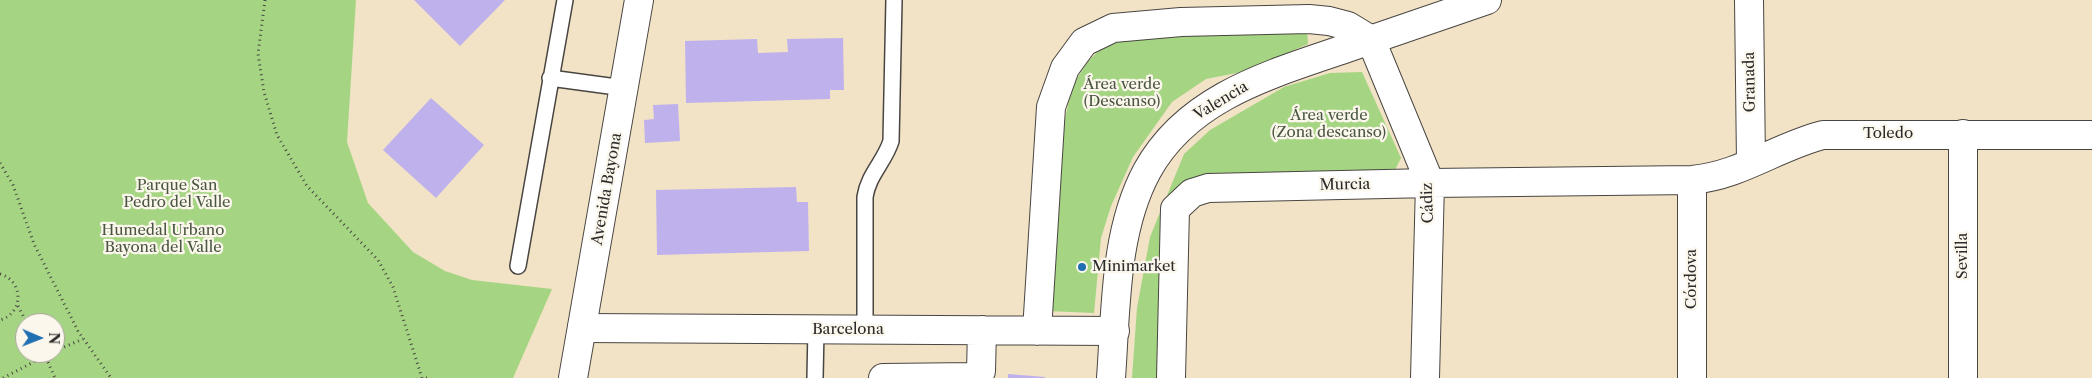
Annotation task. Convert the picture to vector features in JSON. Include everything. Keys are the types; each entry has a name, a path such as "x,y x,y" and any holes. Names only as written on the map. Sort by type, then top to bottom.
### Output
{"street":[{"name":"Avenida Bayona","path":"573,378 639,0"},
{"name":"Valencia","path":"1111,378 1125,240 1136,198 1147,171 1184,123 1222,97 1245,85 1487,0"},
{"name":"Granada","path":"1749,0 1752,163"},
{"path":"1036,331 1051,107 1065,68 1084,42 1113,28 1181,11 1329,20 1348,26 1371,40"},
{"name":"Cádiz","path":"1371,40 1430,183 1425,378"},
{"name":"Sevilla","path":"1963,134 1963,378"},
{"name":"Toledo","path":"1692,180 1716,178 1823,135 2092,135"},
{"name":"Murcia","path":"1171,378 1176,209 1192,193 1208,188 1692,180"},
{"name":"Córdova","path":"1692,180 1692,378"},
{"name":"Barcelona","path":"582,328 1115,331"},
{"path":"883,378 972,377 981,371 982,330"}],"lane":[{"path":"518,266 565,0"},
{"path":"865,330 865,197 869,180 884,158 891,141 894,0"},
{"path":"550,78 624,88"},
{"path":"815,378 816,330"}],"path":[{"path":"265,0 258,54 264,92 278,135 307,186 378,260 393,287 422,378"},
{"path":"0,162 13,186 34,244 83,339 111,378"},
{"path":"0,274 9,278 16,287 18,306 22,313"},
{"path":"0,320 6,318 18,306"},
{"path":"65,347 83,339"},
{"path":"2,378 28,363"},
{"path":"48,363 55,378"},
{"path":"426,378 431,378"}],"green space":[{"name":"Parque San Pedro del Valle","path":"0,0 356,0 347,142 368,203 413,252 445,271 472,280 552,289 513,378 0,378"},
{"name":"Área verde (Descanso)","path":"1307,29 1308,44 1247,71 1206,79 1172,102 1133,157 1111,206 1101,238 1094,313 1047,311 1063,129 1072,86 1088,61 1111,39"},
{"name":"Área verde (Zona descanso)","path":"1362,72 1401,158 1395,170 1186,184 1160,378 1132,378 1137,308 1150,237 1184,154 1210,130 1284,87 1330,73"}],"building":[{"path":"414,0 505,0 460,46"},
{"path":"843,38 844,90 830,90 830,99 686,103 685,41 757,39 758,53 788,52 787,39"},
{"path":"431,98 484,145 436,198 383,150"},
{"path":"678,104 680,141 645,143 644,120 654,119 653,105"},
{"path":"796,187 797,202 808,202 809,251 657,255 656,190"},
{"path":"1008,374 1045,377 1045,378 1008,378"}],"place":[{"name":"Minimarket","path":"1082,267"}],"park label":[{"name":"Humedal Urbano Bayona del Valle","path":"163,240"}]}
